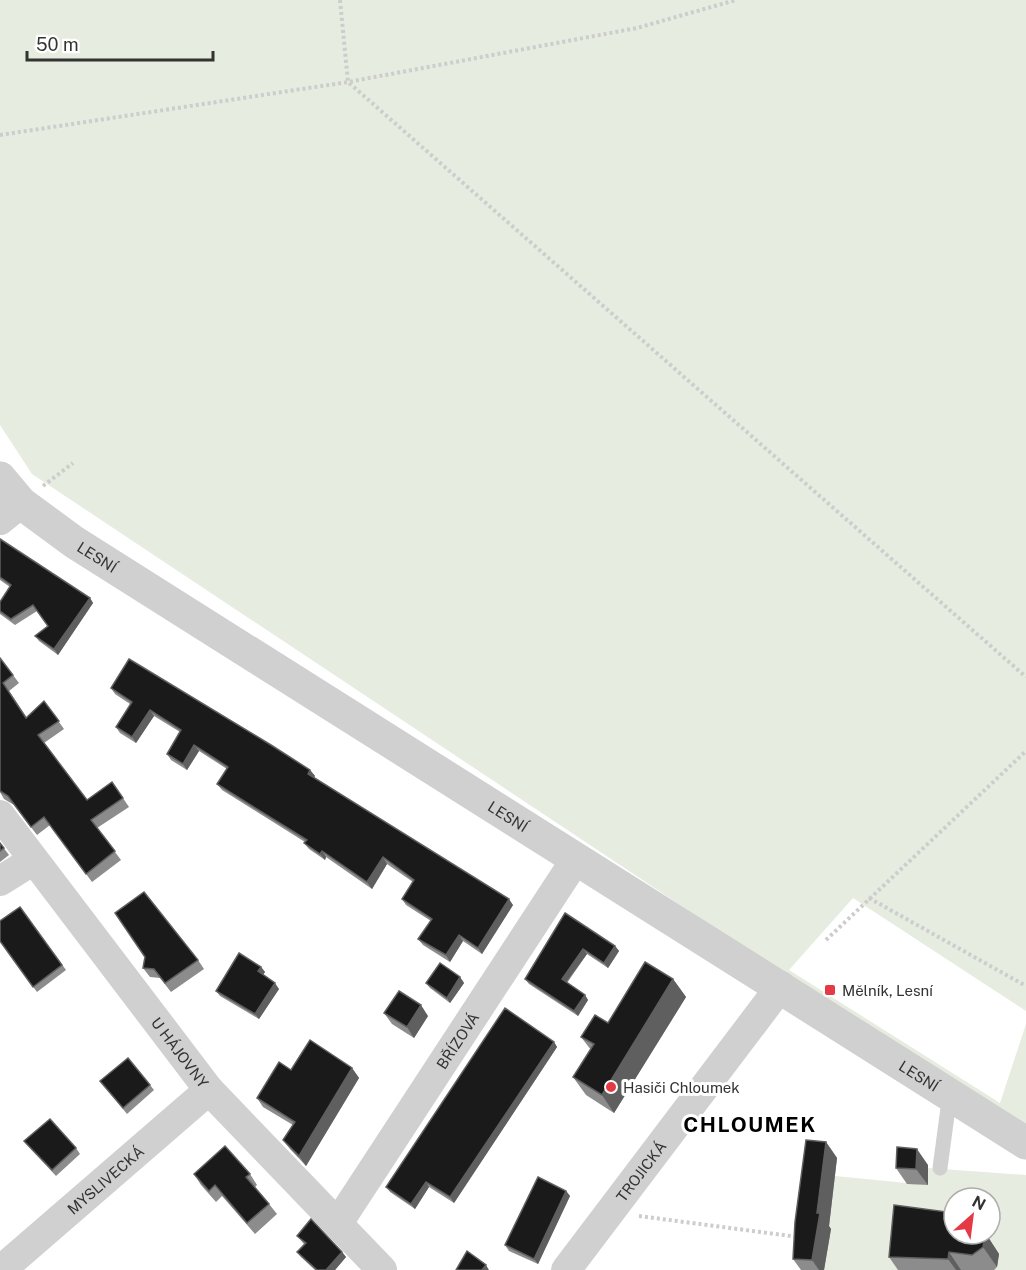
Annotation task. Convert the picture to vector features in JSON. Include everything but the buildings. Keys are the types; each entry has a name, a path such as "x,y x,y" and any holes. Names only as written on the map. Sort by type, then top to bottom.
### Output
{"street":[{"name":"LESNÍ","path":"0,478 10,512 74,542 781,986 1026,1143"},
{"name":"U HÁJOVNY","path":"0,815 32,861 209,1090 382,1270"},
{"name":"BŘÍZOVÁ","path":"338,1223 576,859"},
{"path":"0,881 32,861"},
{"name":"TROJICKÁ","path":"566,1270 781,986"},
{"name":"MYSLIVECKÁ","path":"1,1270 209,1090"}],"lane":[{"path":"940,1168 950,1093"}],"path":[{"path":"340,0 348,82 1026,677"},
{"path":"0,135 348,82 637,28 736,0"},
{"path":"826,940 1026,751"},
{"path":"869,898 1026,986"},
{"path":"608,1212 806,1238"}],"shaded area":[{"path":"0,0 1026,0 1026,1011 853,898 789,970 1000,1103 1026,1024 1026,1127 769,964 32,474 0,425"},
{"path":"928,1168 1026,1175 1026,1270 994,1270 997,1267 988,1246 1002,1246 1002,1186 942,1186 942,1242 903,1270 824,1270 831,1230 828,1229 835,1176 927,1185"}],"place":[{"name":"Mělník, Lesní","path":"830,990"},
{"name":"Hasiči Chloumek","path":"611,1087"}],"district":[{"name":"CHLOUMEK","path":"750,1124"}]}
